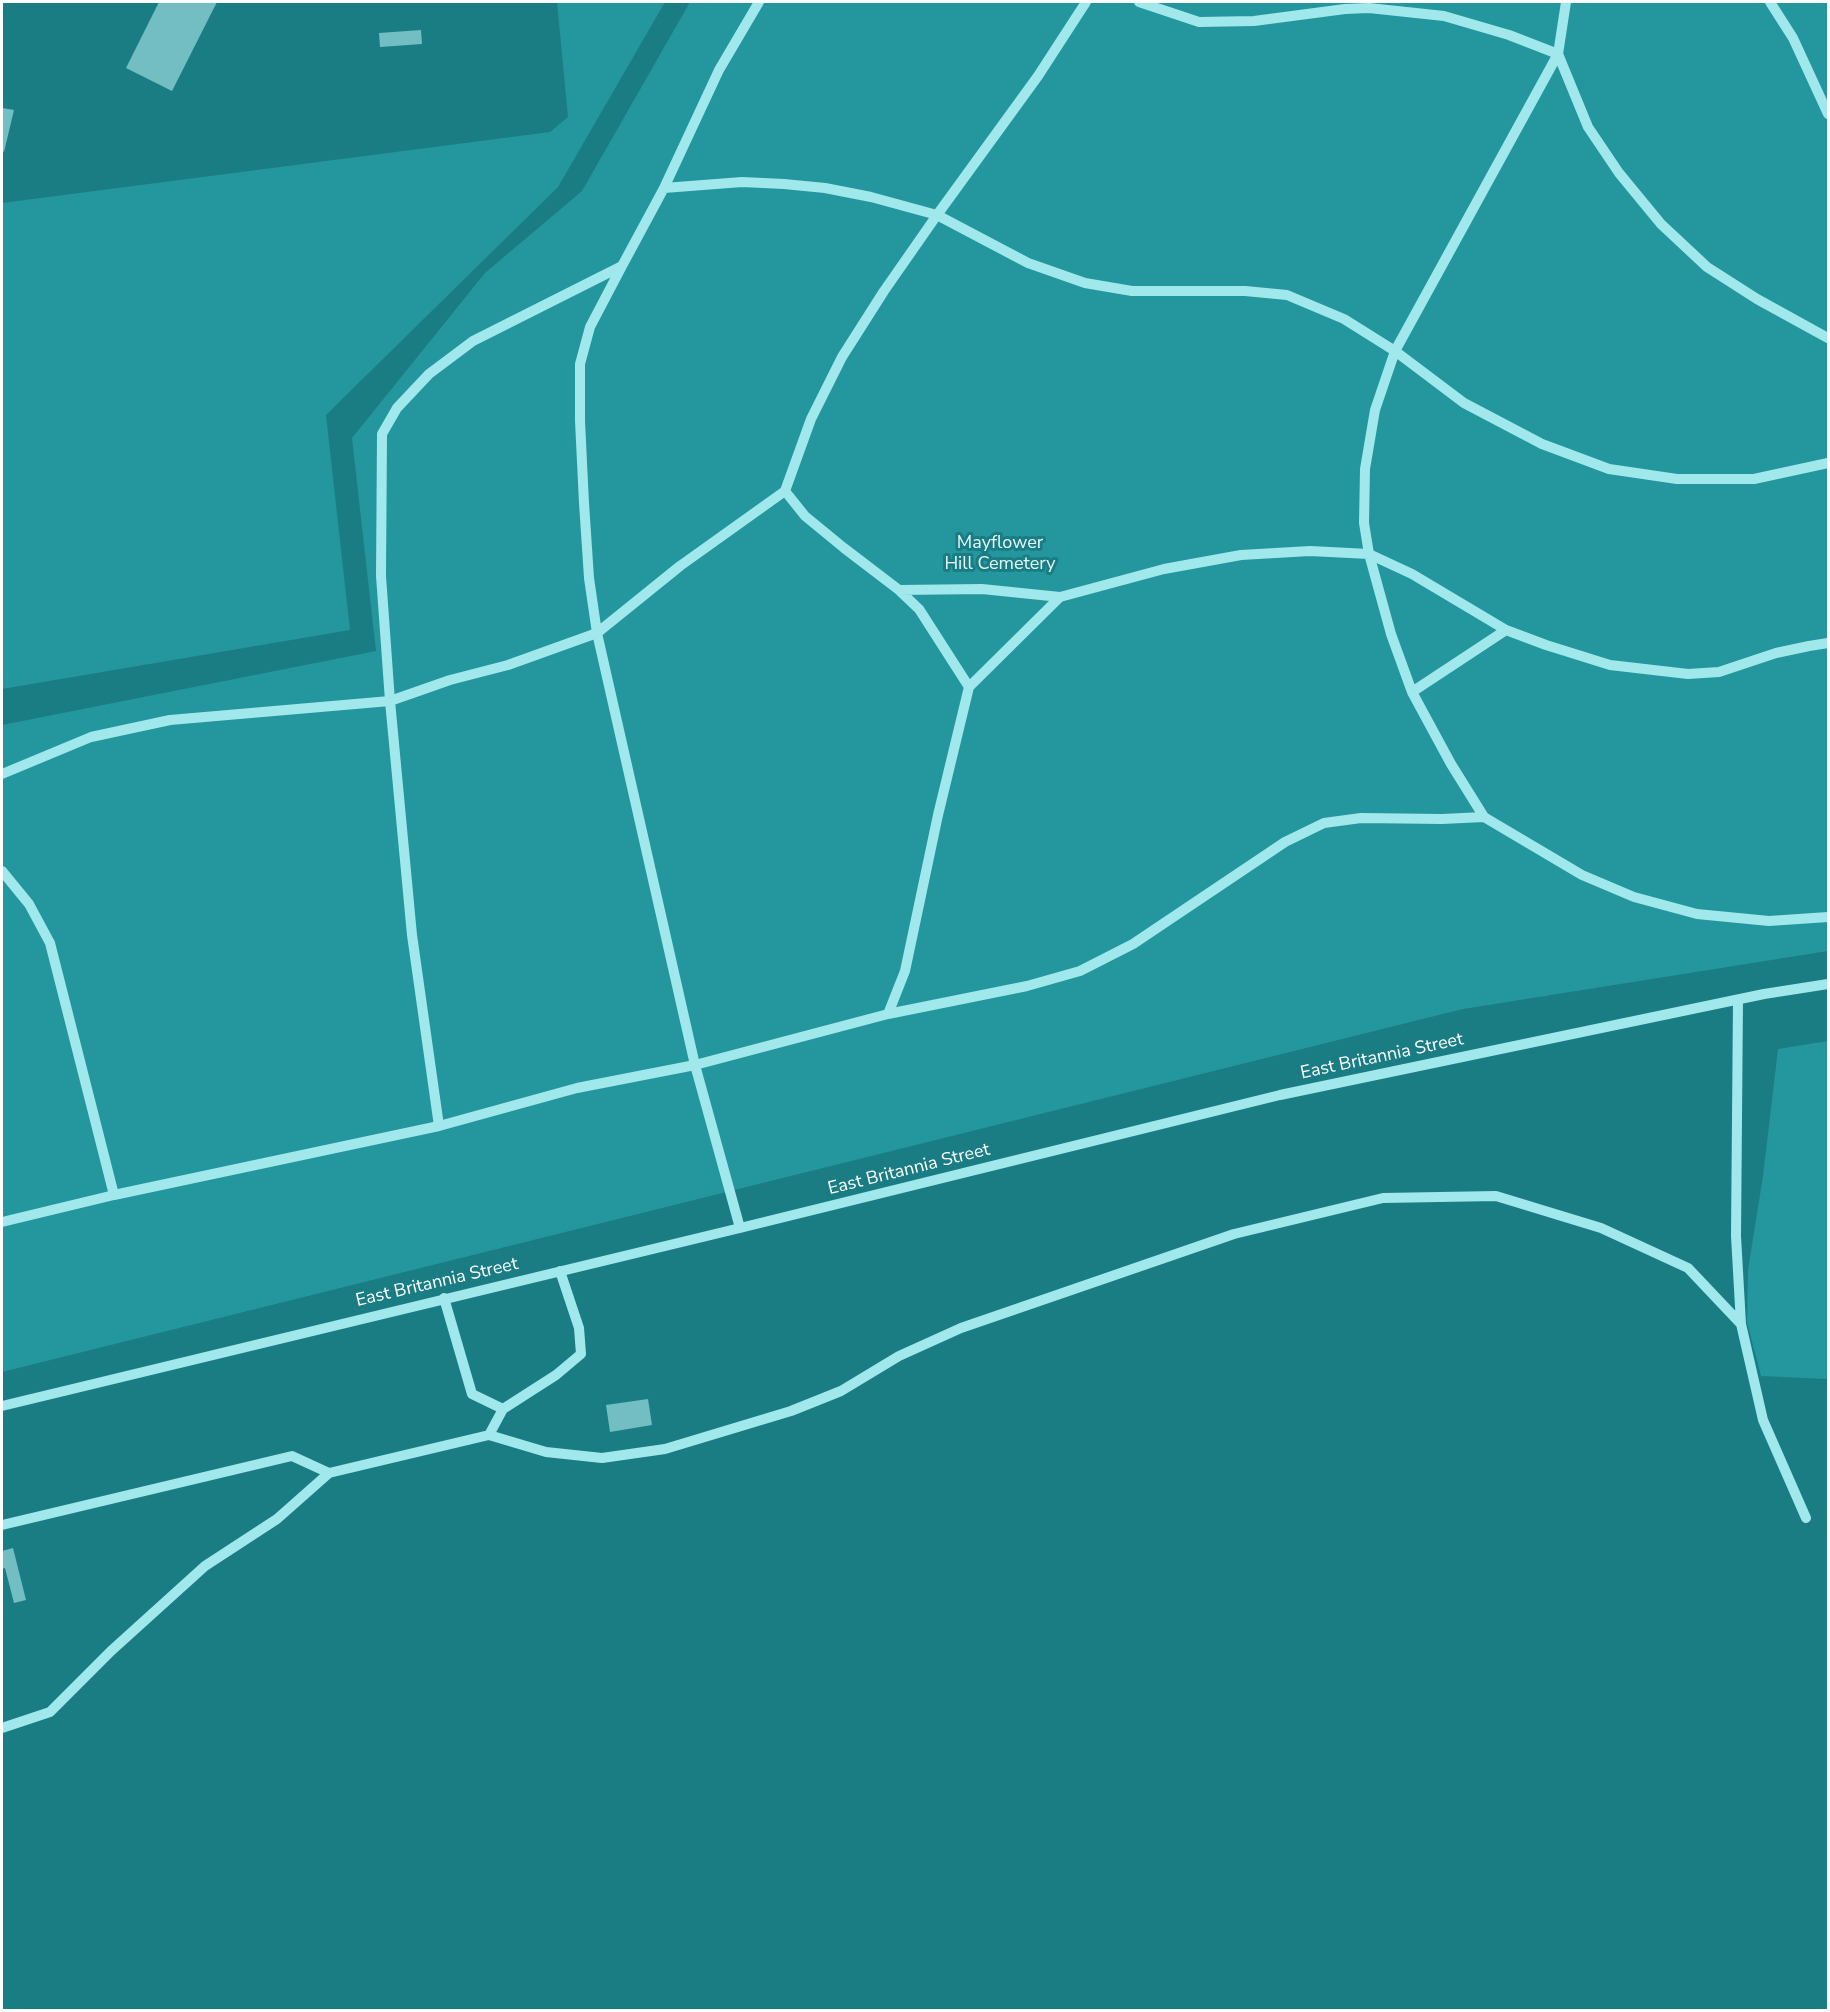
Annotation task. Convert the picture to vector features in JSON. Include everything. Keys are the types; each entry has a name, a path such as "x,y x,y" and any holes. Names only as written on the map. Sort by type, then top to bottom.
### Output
{"street":[{"path":"740,1228 695,1065 597,633 589,578 584,503 580,364 590,327 664,188 719,70 759,2"},
{"path":"2,774 91,737 170,720 390,701 450,680 508,665 597,633 680,567 785,491 811,419 842,357 884,291 1038,76 1086,2"},
{"path":"1139,2 1199,22 1254,21 1370,8 1444,16 1509,35 1558,54 1588,127 1619,173 1661,224 1707,267 1757,299 1828,338"},
{"path":"1566,2 1558,54 1395,351 1375,410 1365,469 1364,523 1369,554 1391,634 1412,692 1451,764 1484,817 1582,875 1634,897 1697,914 1769,921 1828,917"},
{"path":"1770,2 1793,38 1828,114"},
{"path":"664,188 742,183 825,188 937,214 1028,263 1085,283 1132,291 1245,291 1287,296 1344,319 1395,351 1464,403 1542,444 1609,469 1677,479 1754,479 1828,463"},
{"path":"439,1126 412,935 390,701 381,576 382,434 397,408 429,374 473,341 622,266"},
{"path":"785,491 805,516 899,590 919,609 969,687"},
{"path":"899,590 981,589 1060,597 1164,569 1241,555 1310,551 1369,554 1412,574 1506,630 1610,665 1688,674 1719,672 1776,653 1828,643"},
{"path":"888,1014 906,971 938,815 969,687 1060,597"},
{"path":"1412,692 1506,630"},
{"path":"2,1222 114,1195 439,1126 577,1088 695,1065 888,1014 1027,986 1080,971 1133,944 1285,842 1324,824 1361,818 1484,817"},
{"path":"2,872 29,904 50,943 114,1195"},
{"name":"East Britannia Street","path":"2,1406 1280,1095 1738,1000 1828,984"},
{"path":"1738,1000 1736,1236 1741,1324 1763,1420 1806,1518"},
{"path":"2,1728 50,1712 111,1651 205,1566 277,1519 329,1473 489,1435 546,1452 602,1458 665,1449 791,1411 821,1399 899,1356 961,1328 1234,1234 1383,1198 1496,1196 1601,1228 1688,1268 1741,1324"},
{"path":"489,1435 503,1409 556,1375 581,1354 579,1328 560,1271"},
{"path":"444,1298 472,1394 503,1409"},
{"path":"2,1525 292,1456 329,1473"}],"green space":[{"path":"557,2 665,2 558,187 326,415 350,630 2,689 2,203 550,132 568,117"},
{"name":"Mayflower Hill Cemetery","path":"690,2 1828,2 1828,951 1463,1009 2,1372 2,725 376,651 352,438 485,273 582,191"},
{"path":"1828,1041 1828,1379 1761,1376 1747,1322 1748,1270 1763,1176 1778,1049"}],"building":[{"path":"159,2 217,2 172,91 126,68"},
{"path":"421,30 422,44 380,47 379,33"},
{"path":"2,108 14,110 4,152 2,151"},
{"path":"648,1399 652,1425 610,1432 606,1405"},
{"path":"13,1548 26,1600 14,1603 5,1568 2,1569 2,1551"}]}
